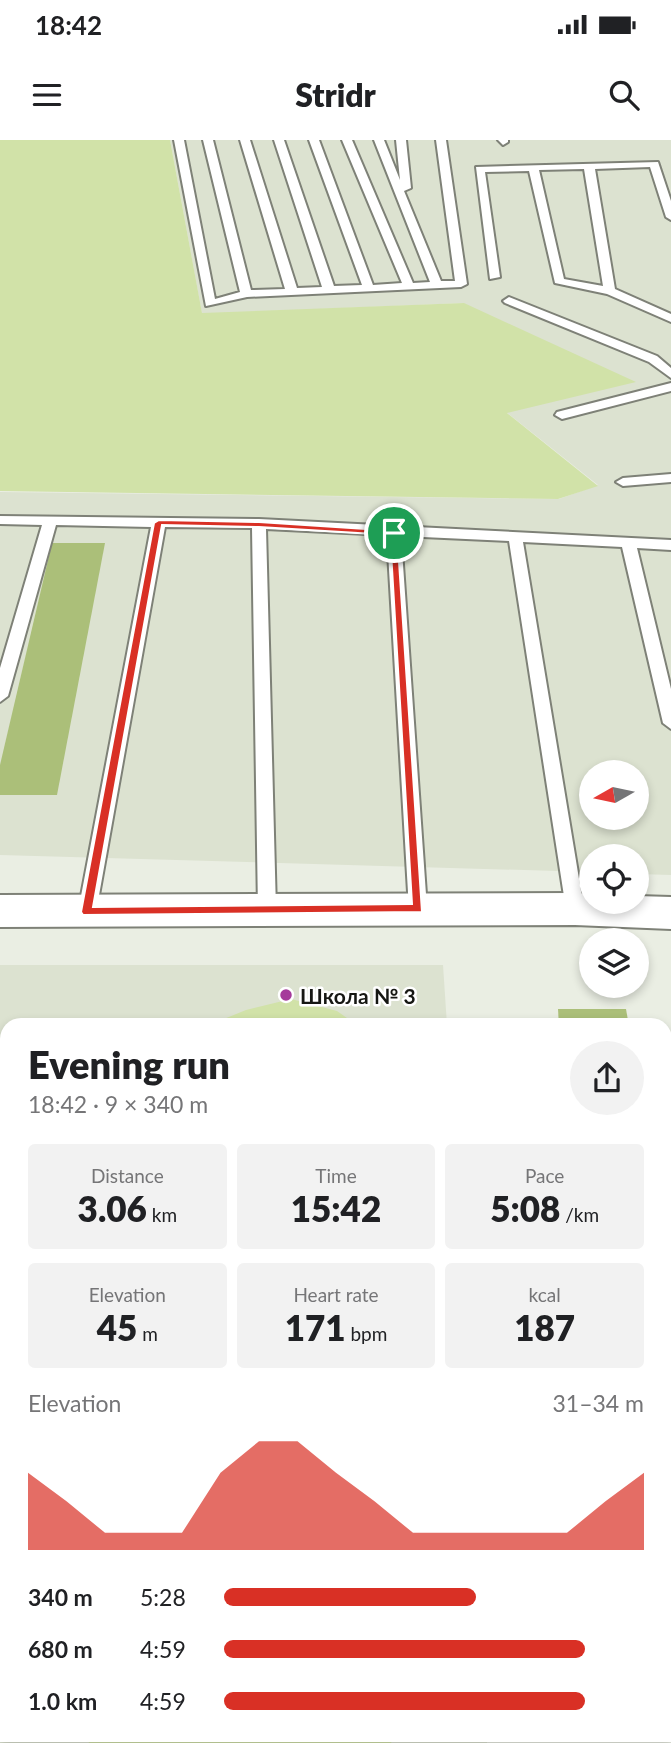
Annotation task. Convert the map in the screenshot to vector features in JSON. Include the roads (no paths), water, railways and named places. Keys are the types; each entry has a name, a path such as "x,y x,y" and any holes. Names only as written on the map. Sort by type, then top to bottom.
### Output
{"street":[{"path":"0,911 575,909 671,913"}],"lane":[{"path":"179,140 210,304 246,294 461,284 440,140"},
{"path":"208,140 246,294"},
{"path":"245,140 292,292"},
{"path":"279,140 329,290"},
{"path":"314,140 369,288"},
{"path":"348,140 409,286"},
{"path":"379,140 438,285"},
{"path":"401,140 408,211"},
{"path":"494,277 480,169 654,164 671,218"},
{"path":"589,166 610,290"},
{"path":"533,168 559,281 610,290 671,318"},
{"path":"509,301 653,359 671,374"},
{"path":"562,415 671,387"},
{"path":"623,482 671,478"},
{"path":"0,520 259,524 394,533 515,536 629,545 671,545"},
{"path":"0,696 50,521"},
{"path":"87,912 159,523"},
{"path":"259,524 267,910"},
{"path":"394,533 418,909"},
{"path":"515,536 575,909"},
{"path":"629,545 671,723"}],"place":[{"name":"Школа № 3","path":"286,995"}]}
